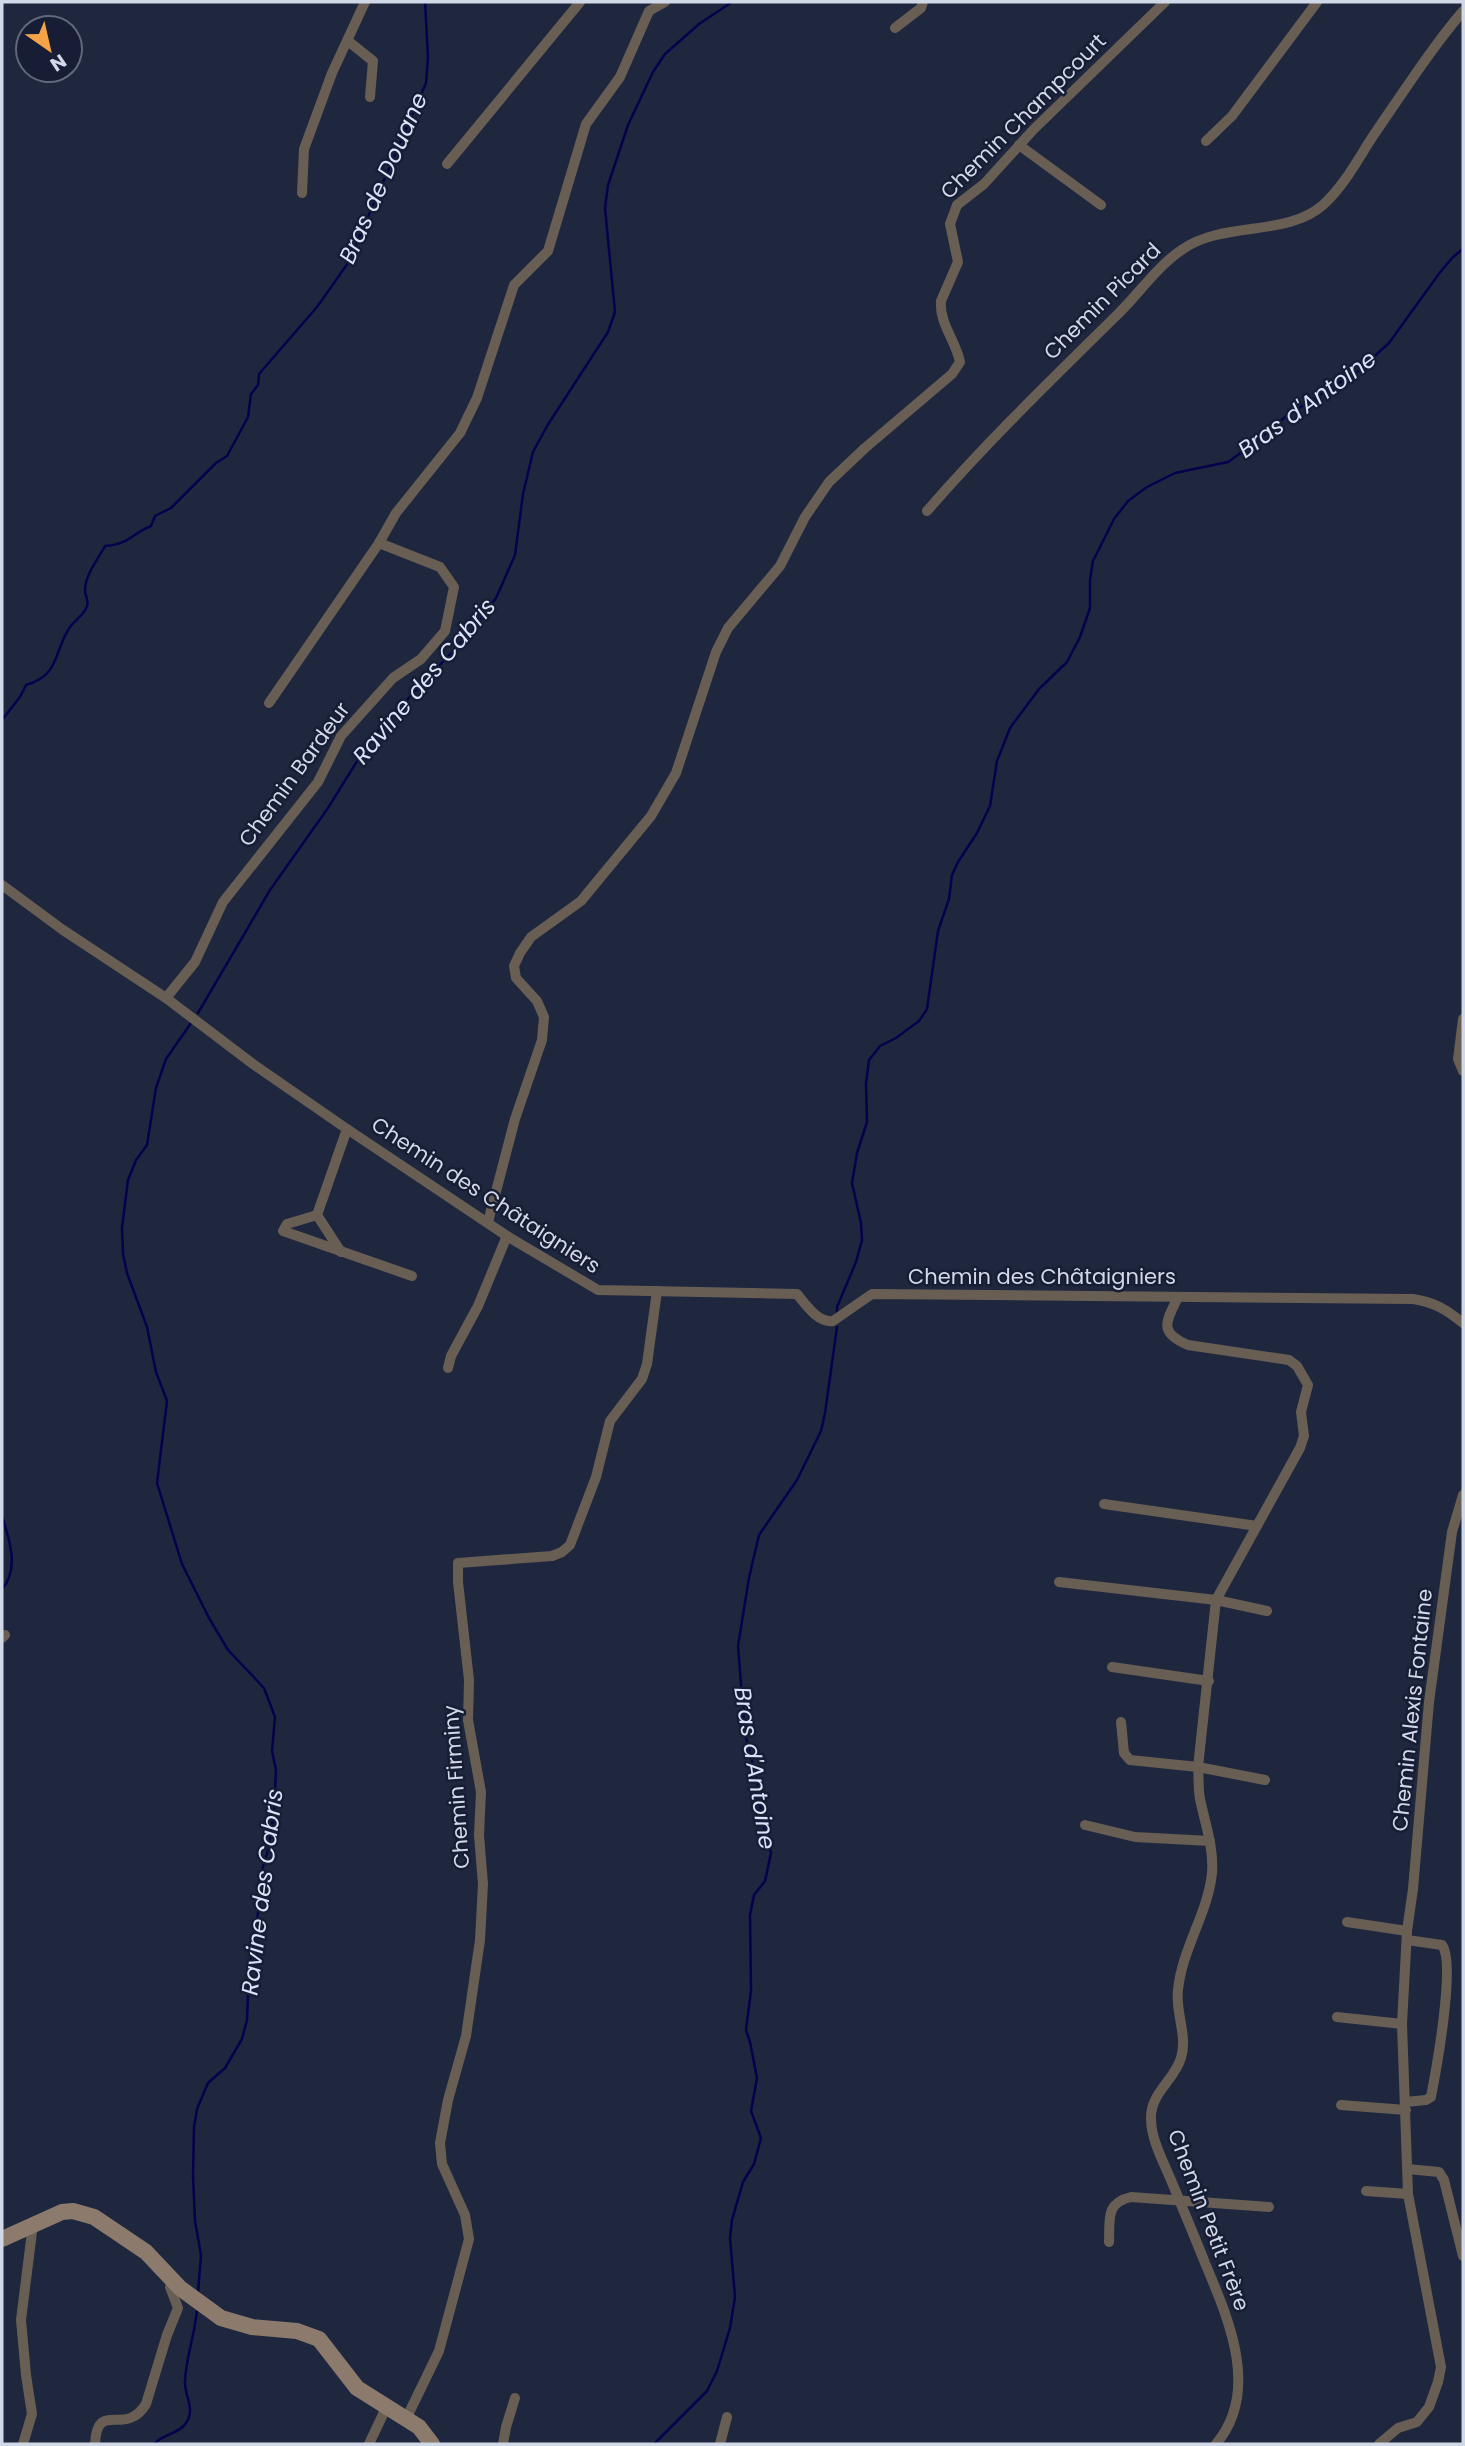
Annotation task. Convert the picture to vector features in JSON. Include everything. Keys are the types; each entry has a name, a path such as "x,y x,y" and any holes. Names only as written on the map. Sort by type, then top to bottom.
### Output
{"main road":[{"path":"2,2239 51,2216 74,2211 94,2217 146,2252 176,2284 204,2306 235,2324 310,2334 325,2345 357,2388 419,2427 432,2444"}],"street":[{"path":"302,193 304,149 322,99 365,2"},
{"path":"447,164 580,2"},
{"path":"269,703 396,513 460,433 477,398 514,285 548,251 586,124 620,77 649,10 665,2"},
{"path":"895,28 921,8 923,2"},
{"name":"Chemin Champcourt","path":"488,1222 515,1119 542,1040 544,1017 537,1002 516,978 514,966 520,953 531,937 581,901 651,816 677,772 716,652 728,628 780,566 805,517 829,482 864,447 952,374 960,362 940,308 958,262 951,234 957,205 984,184 1019,145 1165,2"},
{"path":"1206,141 1232,116 1317,2"},
{"name":"Chemin Picard","path":"927,510 976,454 1175,254 1209,237 1307,216 1326,202 1463,11"},
{"path":"348,41 373,61 370,97"},
{"path":"1019,145 1101,205"},
{"name":"Chemin Bardeur","path":"166,998 195,962 223,902 318,782 341,736 393,678 421,659 445,632 454,587 440,567 379,542"},
{"name":"Chemin des Châtaigniers","path":"2,885 166,998 253,1064 347,1129 507,1236 598,1290 797,1294 814,1314 827,1322 833,1321 872,1294 1413,1299 1431,1302 1463,1323"},
{"path":"1463,1019 1458,1059 1463,1071"},
{"path":"317,1216 347,1129"},
{"path":"317,1216 287,1224 283,1231 412,1276"},
{"path":"317,1216 341,1252"},
{"path":"449,1368 452,1356 489,1283 507,1236"},
{"name":"Chemin Firminy","path":"406,2419 439,2351 469,2239 465,2216 442,2164 440,2143 466,2036 480,1940 483,1884 479,1835 481,1792 468,1720 469,1680 457,1563 552,1556 570,1545 596,1477 610,1421 642,1379 647,1364 657,1291"},
{"name":"Chemin Petit Frère","path":"1178,1297 1166,1321 1168,1333 1177,1340 1188,1346 1289,1360 1297,1366 1308,1385 1301,1412 1304,1436 1300,1448 1216,1600 1198,1768 1212,1866 1208,1896 1177,1992 1182,2033 1181,2059 1156,2096 1150,2121 1154,2137 1224,2309 1236,2348 1238,2390 1232,2415 1216,2444"},
{"name":"Chemin Alexis Fontaine","path":"1379,2444 1398,2428 1417,2422 1429,2407 1441,2367 1408,2194 1402,2024 1407,1936 1429,1702 1452,1532 1463,1495"},
{"path":"1104,1504 1257,1526"},
{"path":"1059,1582 1216,1600 1267,1611"},
{"path":"1112,1667 1209,1681"},
{"path":"1121,1722 1124,1753 1130,1760 1265,1780"},
{"path":"1085,1825 1135,1837 1209,1842"},
{"path":"1341,2105 1406,2106 1431,2097 1448,1969 1446,1950 1442,1945 1347,1922"},
{"path":"1337,2017 1402,2024"},
{"path":"1408,2169 1439,2172 1444,2180 1463,2256"},
{"path":"1366,2191 1408,2194"},
{"path":"1109,2242 1111,2210 1118,2201 1131,2197 1269,2207"},
{"path":"23,2444 32,2414 21,2320 33,2224"},
{"path":"95,2444 96,2427 99,2423 134,2418 146,2404 178,2308 170,2287 176,2284"},
{"path":"503,2444 515,2398"},
{"path":"369,2444 386,2408"},
{"path":"720,2444 727,2417"}],"waterway":[{"name":"Bras de Douane","path":"2,720 26,685 37,681 51,669 70,627 86,609 87,579 105,546 125,541 151,526 155,516 171,508 216,463 227,456 248,417 251,394 258,385 259,374 317,307 348,263 426,83 428,57 425,2"},
{"name":"Ravine des Cabris","path":"198,1013 270,890 328,808 372,737 472,631 496,598 515,555 523,494 533,452 608,332 615,312 605,208 608,185 628,125 653,72 665,54 699,24 732,2"},
{"name":"Bras d'Antoine","path":"837,1314 837,1307 862,1240 852,1183 857,1153 867,1122 866,1083 869,1060 880,1046 919,1021 927,1009 938,931 949,899 952,875 990,806 997,761 1010,728 1039,689 1067,662 1080,637 1090,608 1093,561 1114,519 1128,501 1147,487 1175,473 1228,462 1285,417 1358,371 1389,343 1441,271 1463,249"},
{"name":"Ravine des Cabris","path":"191,1023 166,1059 156,1088 147,1145 136,1160 128,1180 122,1228 123,1254 127,1273 147,1327 156,1372 167,1401 157,1483 182,1564 209,1618 228,1650 264,1688 275,1717 272,1751 276,1770 269,1847 259,1880 262,1886 249,1972 247,2020 242,2039 225,2068 208,2083 197,2109 194,2127 195,2221 201,2255 198,2293"},
{"name":"Bras d'Antoine","path":"654,2444 707,2391 717,2371 730,2328 735,2297 730,2238 732,2220 743,2182 754,2164 761,2138 751,2111 757,2078 746,2030 751,1991 750,1915 754,1895 765,1881 771,1853 745,1734 738,1646 759,1535 797,1480 821,1431 837,1327"},
{"name":"Bras de Douane","path":"2,1516 10,1543 12,1563 11,1572 2,1589"},
{"name":"Ravine des Cabris","path":"154,2444 179,2430 189,2418 190,2407 185,2381 197,2310"}]}
